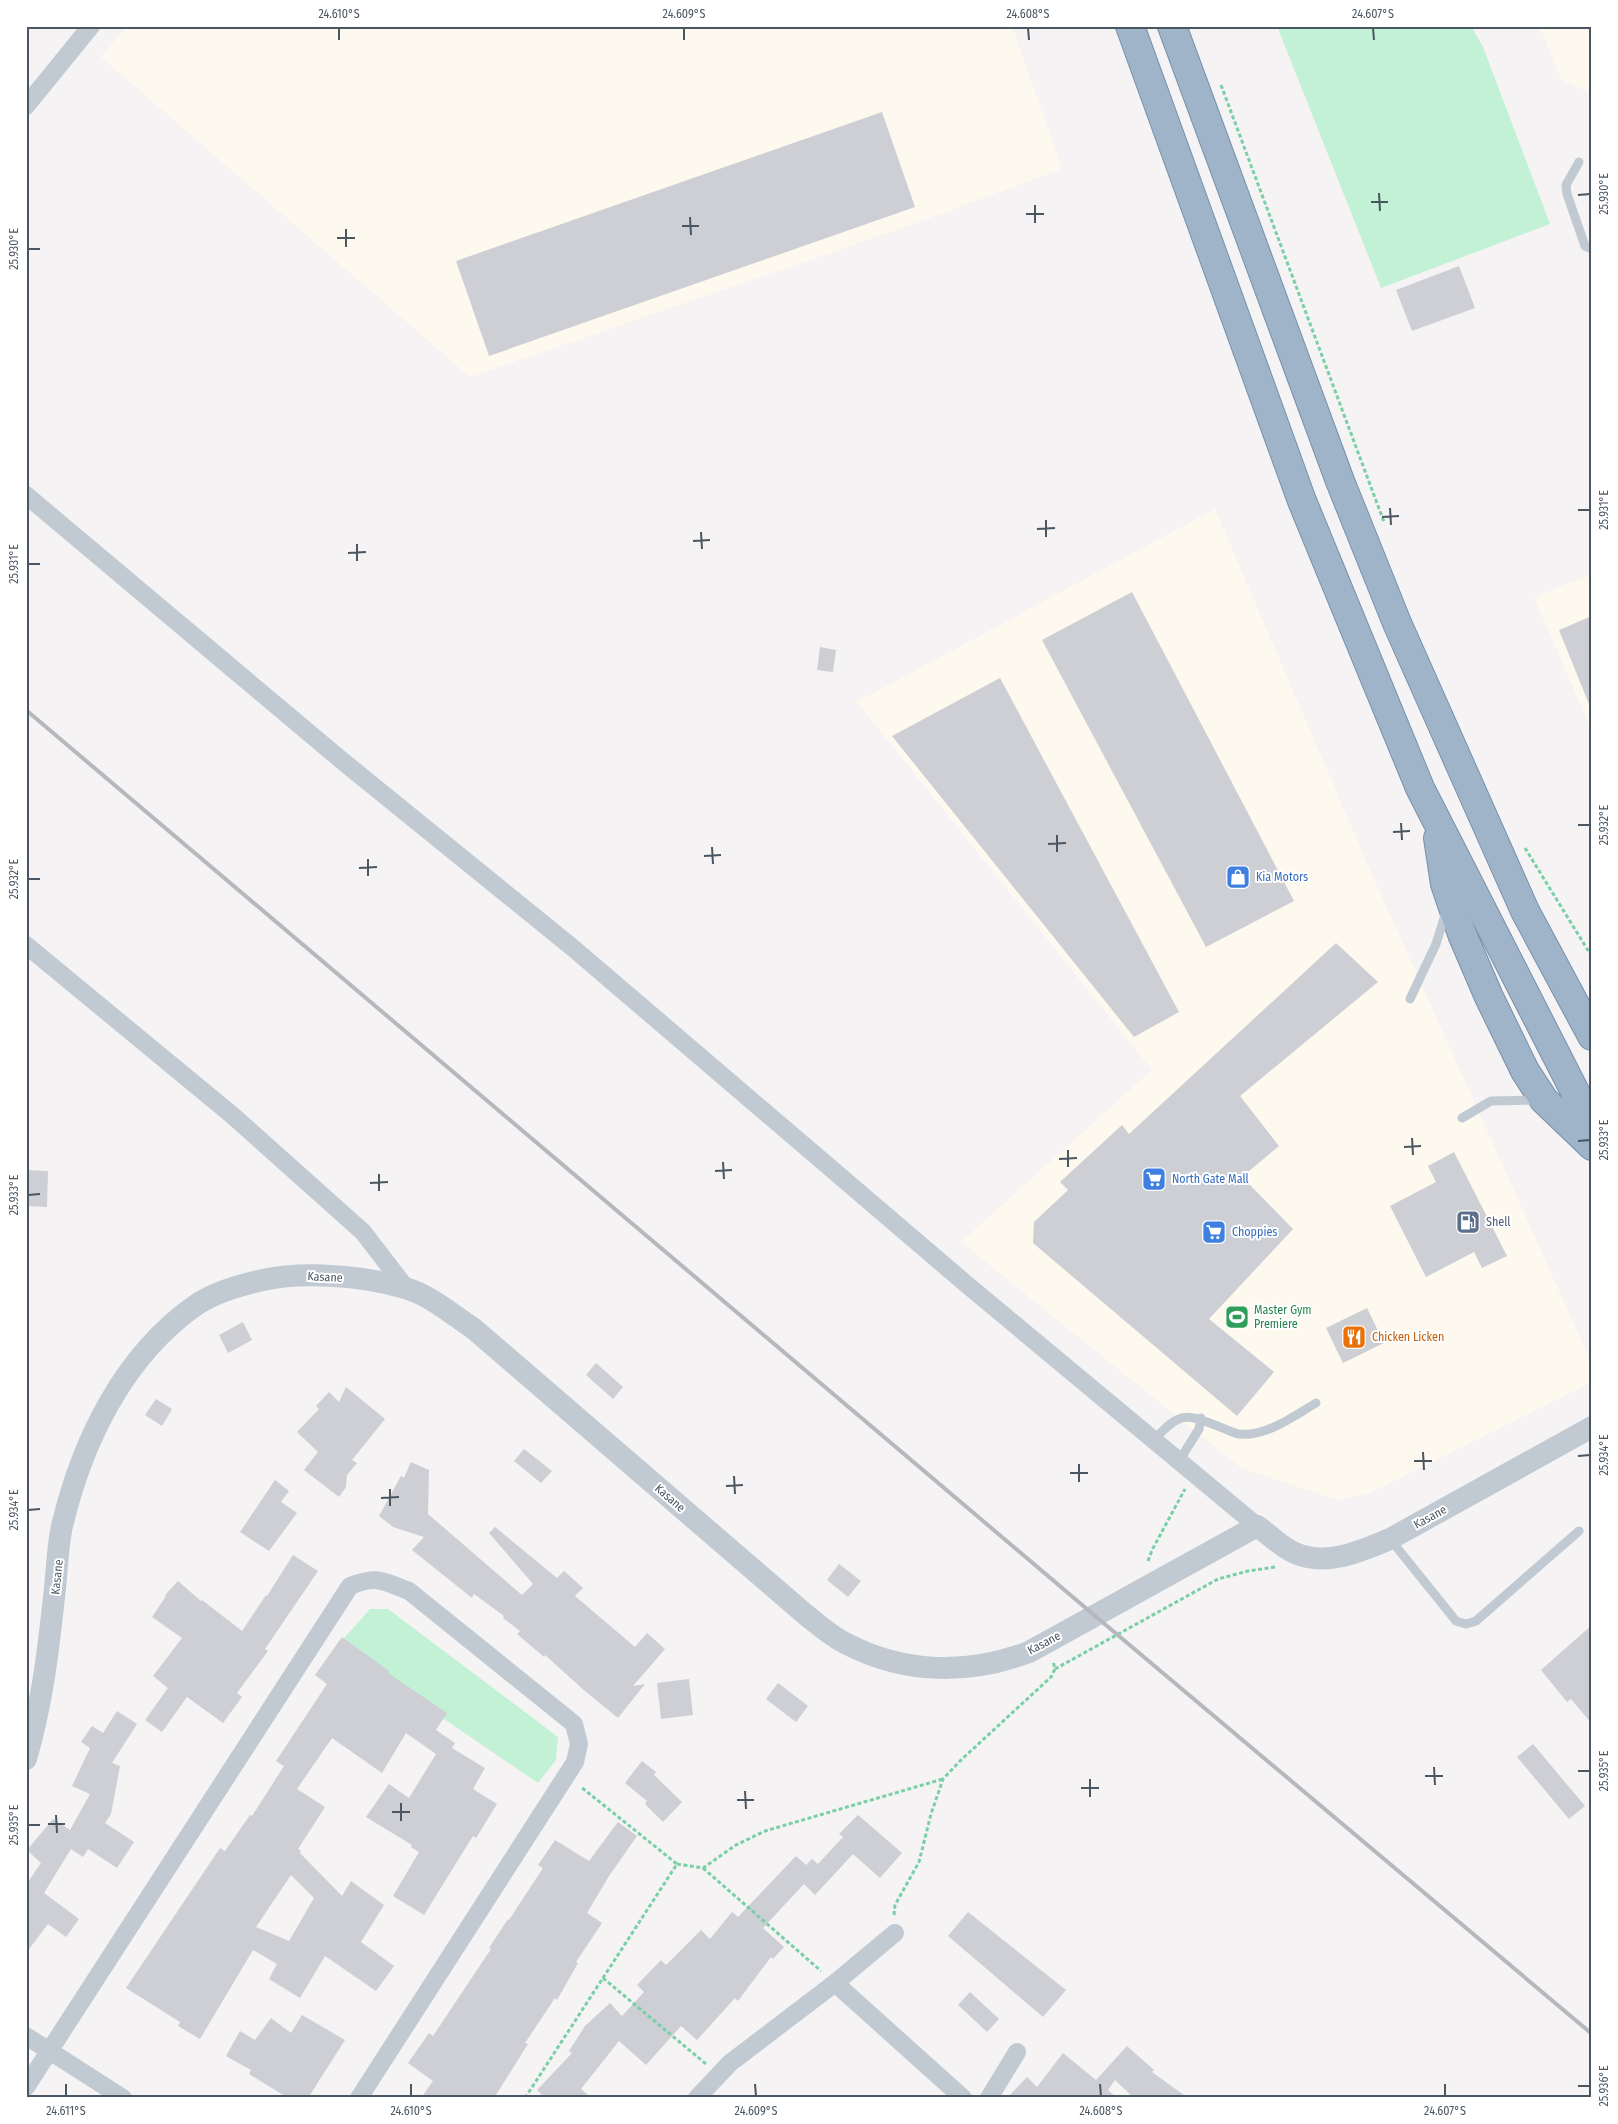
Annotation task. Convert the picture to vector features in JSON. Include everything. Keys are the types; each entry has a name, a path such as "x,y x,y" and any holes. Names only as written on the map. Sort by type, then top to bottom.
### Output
{"highway":[{"path":"1130,26 1302,502 1420,788 1592,1125"},
{"path":"1172,26 1340,481 1397,623 1525,911 1592,1036"},
{"path":"1435,817 1445,884 1462,934 1489,997 1525,1071 1544,1100 1592,1146"},
{"path":"1525,911 1551,940 1592,1005"}],"street":[{"path":"26,106 91,26"},
{"path":"26,495 340,759 573,948 965,1283 1257,1526"},
{"path":"26,945 232,1115 363,1232 406,1288"},
{"name":"Kasane","path":"26,1759 38,1718 46,1670 62,1528 81,1460 115,1392 154,1340 197,1304 236,1286 274,1278 315,1275 356,1279 406,1288 474,1329 806,1615 846,1644 878,1657 907,1665 944,1669 975,1667 1002,1662 1028,1652 1257,1526 1295,1553 1318,1558 1329,1558 1362,1551 1390,1539 1592,1427"},
{"path":"26,2087 350,1586 378,1579 408,1590 574,1724 579,1744 575,1762 567,1775 359,2098"},
{"path":"697,2098 730,2062 835,1983 895,1933"},
{"path":"835,1983 963,2098"},
{"path":"26,2036 123,2098"},
{"path":"988,2098 1017,2052"}],"lane":[{"path":"1579,162 1566,185 1566,194 1585,246 1592,249"},
{"path":"1410,999 1436,944 1450,900"},
{"path":"1462,1118 1491,1101 1544,1100"},
{"path":"1154,1440 1168,1425 1187,1416 1201,1418 1238,1434 1259,1432 1284,1422 1316,1403"},
{"path":"1179,1460 1199,1429 1201,1418"},
{"path":"1390,1539 1456,1621 1466,1624 1476,1621 1579,1531"}],"path":[{"path":"1220,81 1386,526"},
{"path":"1523,844 1592,957"},
{"path":"1150,1585 1146,1573 1152,1550 1193,1473"},
{"path":"895,1933 895,1904 919,1862 931,1814 943,1779 1051,1676 1055,1668 1218,1579 1248,1571 1272,1569 1286,1563 1295,1553"},
{"path":"1046,1642 1055,1668"},
{"path":"567,1775 677,1864 703,1868 835,1983"},
{"path":"703,1868 736,1846 765,1831 943,1779"},
{"path":"525,2098 677,1864"},
{"path":"603,1978 719,2074"}],"shaded area":[{"path":"127,26 1012,26 1062,169 894,231 470,377 101,57"},
{"path":"1540,26 1592,26 1592,93 1561,80"},
{"path":"1215,509 1369,868 1592,1364 1592,1382 1368,1494 1336,1500 1241,1468 961,1242 1152,1070 857,702"},
{"path":"1592,574 1592,732 1534,597"}],"green space":[{"path":"1277,26 1471,26 1483,47 1550,224 1381,288"},
{"path":"370,1609 388,1609 558,1737 556,1760 538,1783 337,1646"}],"building":[{"path":"882,112 915,207 489,356 456,261"},
{"path":"1459,266 1475,308 1412,331 1396,290"},
{"path":"1132,592 1294,901 1206,947 1042,640"},
{"path":"1592,616 1592,709 1591,709 1559,630"},
{"path":"820,647 836,650 833,672 817,670"},
{"path":"1000,678 1179,1012 1134,1037 892,736"},
{"name":"North Gate Mall","path":"1336,943 1378,982 1240,1096 1279,1146 1242,1177 1293,1229 1209,1319 1274,1372 1237,1416 1033,1243 1034,1222 1068,1190 1060,1182 1122,1125 1129,1134"},
{"path":"1454,1152 1507,1256 1482,1268 1474,1252 1426,1277 1390,1206 1436,1182 1428,1166"},
{"path":"26,1170 48,1171 47,1207 26,1206"},
{"path":"1367,1308 1384,1343 1343,1363 1326,1328"},
{"path":"243,1322 252,1340 228,1353 219,1335"},
{"path":"596,1363 623,1387 613,1399 586,1375"},
{"path":"346,1387 385,1419 352,1460 357,1463 347,1475 346,1487 339,1497 304,1470 318,1452 297,1432 319,1409 316,1406 329,1392 339,1402"},
{"path":"156,1399 172,1409 162,1426 145,1415"},
{"path":"524,1449 552,1471 541,1483 514,1461"},
{"path":"411,1462 429,1470 428,1514 522,1595 533,1584 489,1533 495,1527 557,1578 564,1571 583,1588 575,1596 635,1647 647,1633 665,1649 633,1686 645,1684 618,1718 545,1655 544,1657 517,1634 520,1631 503,1618 504,1616 474,1594 472,1598 412,1550 424,1537 393,1527 379,1516 401,1476 404,1478"},
{"path":"275,1480 289,1491 281,1502 297,1513 269,1551 240,1532"},
{"path":"293,1555 318,1571 265,1649 268,1651 237,1693 242,1697 223,1723 187,1697 162,1732 145,1720 168,1688 153,1676 182,1638 152,1617 165,1595 178,1581 201,1601 242,1631"},
{"path":"839,1564 861,1581 848,1597 827,1580"},
{"path":"1592,1625 1592,1724 1571,1699 1567,1702 1541,1670"},
{"path":"342,1637 389,1671 388,1673 447,1713 436,1730 455,1743 452,1748 485,1768 473,1789 497,1804 476,1838 473,1836 424,1915 393,1896 419,1852 411,1847 412,1845 366,1817 389,1784 409,1798 436,1754 406,1733 382,1773 332,1738 297,1789 325,1807 298,1849 342,1896 351,1881 384,1905 361,1942 394,1966 376,1991 325,1956 300,1998 269,1979 277,1964 253,1950 200,2039 178,2026 180,2022 126,1988 220,1848 225,1851 250,1815 252,1816 284,1766 276,1761 327,1684 315,1675","holes":["291,1875 314,1898 289,1941 256,1927"]},
{"path":"689,1679 693,1715 661,1719 657,1683"},
{"path":"778,1683 808,1706 796,1722 766,1699"},
{"path":"117,1711 137,1724 112,1763 120,1766 111,1814 105,1823 134,1842 117,1868 88,1849 83,1857 71,1849 44,1893 79,1919 66,1937 48,1924 26,1953 26,1880 28,1882 41,1863 27,1850 53,1819 70,1830 90,1794 72,1786 90,1748 81,1742 92,1726 103,1733"},
{"path":"1533,1744 1585,1806 1569,1819 1517,1757"},
{"path":"642,1761 656,1772 654,1775 682,1802 663,1822 645,1804 647,1801 625,1783"},
{"path":"858,1815 902,1853 880,1878 853,1854 815,1895 804,1884 763,1928 784,1947 773,1959 771,1957 738,2001 735,1998 697,2040 681,2026 646,2065 619,2041 581,2089 591,2098 545,2098 537,2090 572,2053 569,2051 585,2026 610,2003 622,2016 644,1992 637,1985 661,1960 666,1965 701,1930 710,1939 732,1912 738,1917 796,1856 806,1865 812,1859 818,1864 843,1837 839,1834"},
{"path":"618,1822 637,1836 609,1876 587,1913 602,1923 576,1962 578,1963 557,2000 555,1998 525,2043 528,2044 494,2098 421,2098 433,2081 408,2063 429,2033 433,2036 491,1949 489,1948 543,1868 538,1865 555,1840 589,1861"},
{"path":"968,1912 1066,1990 1043,2017 948,1936"},
{"path":"970,1992 999,2019 987,2032 958,2005"},
{"path":"302,2015 345,2040 308,2098 288,2098 249,2074 251,2070 226,2056 240,2031 255,2040 271,2018 291,2033"},
{"path":"1127,2046 1154,2070 1152,2072 1188,2098 1134,2098 1115,2080 1108,2090 1117,2098 1007,2098 1027,2077 1037,2087 1063,2053 1096,2080"}],"railway":[{"path":"26,710 1094,1615 1592,2034"}],"place":[{"name":"Kia Motors","path":"1238,877"},
{"name":"North Gate Mall","path":"1154,1179"},
{"name":"Shell","path":"1468,1222"},
{"name":"Choppies","path":"1214,1232"},
{"name":"Master Gym Premiere","path":"1237,1317"},
{"name":"Chicken Licken","path":"1354,1337"}]}
